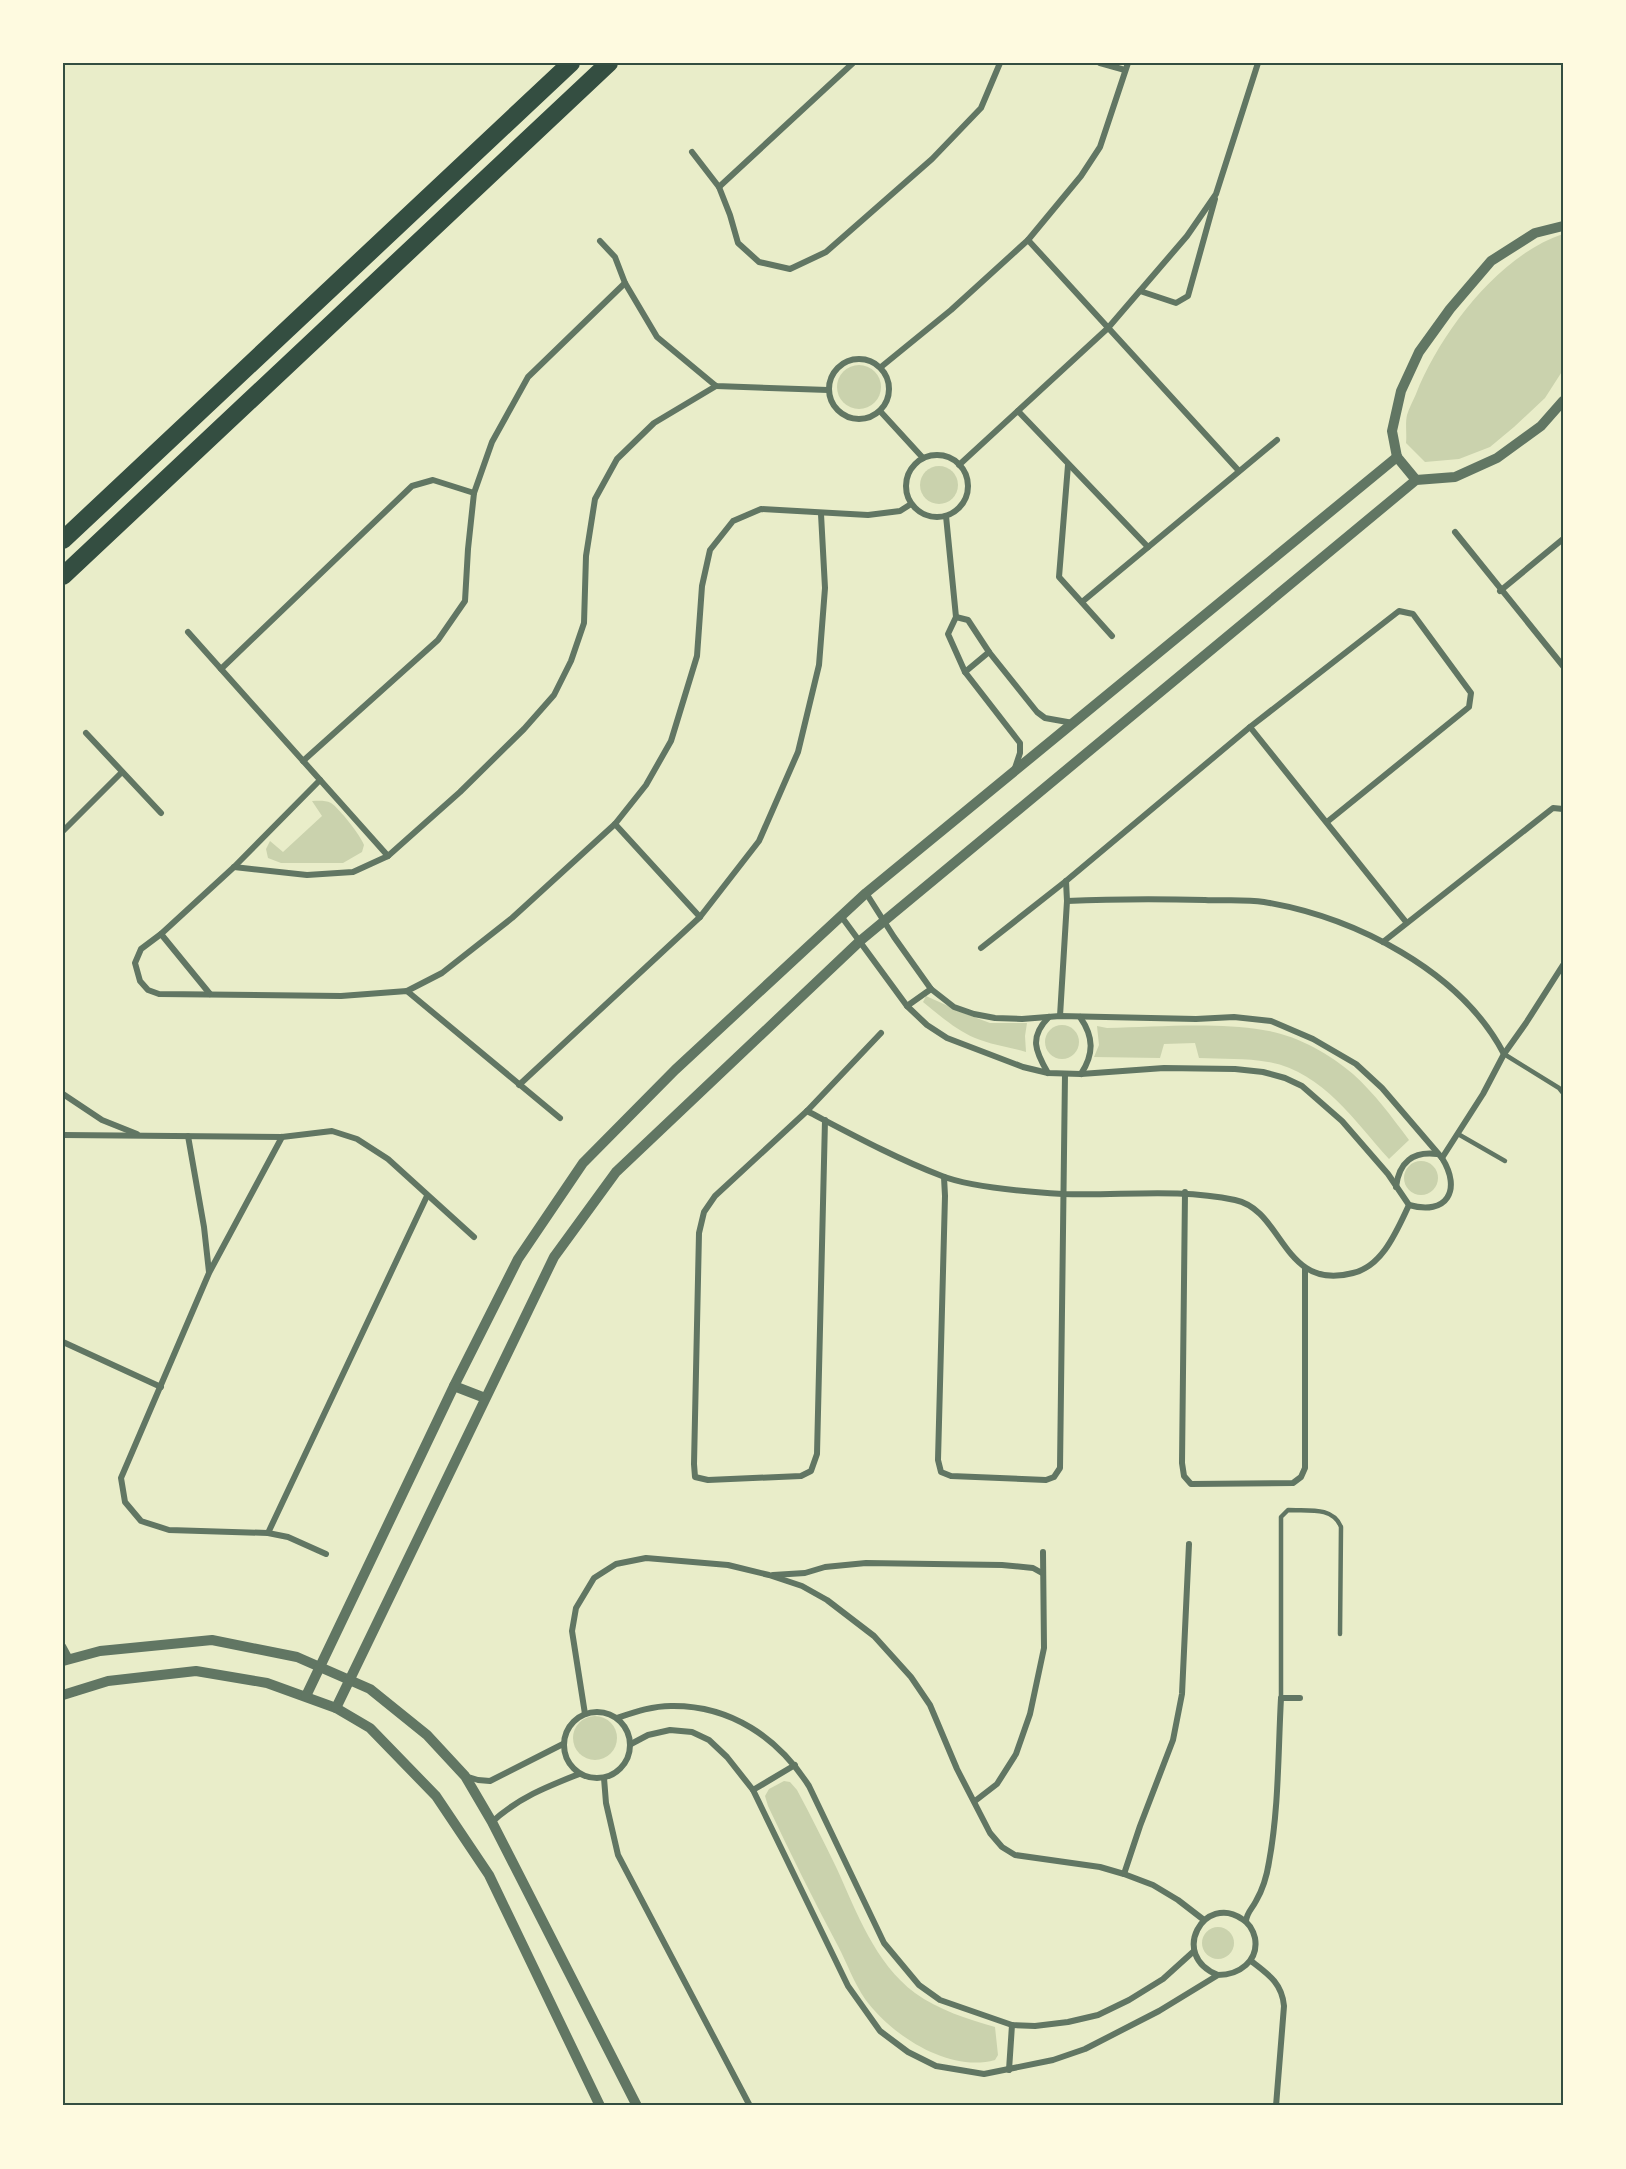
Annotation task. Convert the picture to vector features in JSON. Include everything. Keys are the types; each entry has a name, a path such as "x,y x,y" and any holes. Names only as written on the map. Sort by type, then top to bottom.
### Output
{"highway":[{"path":"63,540 571,63"},
{"path":"63,576 609,63"}],"street":[{"path":"719,187 853,63"},
{"path":"692,152 719,187 738,243 759,262 790,269 826,252 932,159 981,108 1000,63"},
{"path":"881,367 951,310 1028,240 1082,176 1100,147 1126,66 1100,63"},
{"path":"1140,291 1176,303 1188,296 1216,194 1257,63"},
{"path":"959,465 1108,328 1187,236 1216,194"},
{"path":"1416,480 1396,458 1392,431 1401,391 1419,352 1450,309 1491,261 1535,233 1563,226"},
{"path":"1028,240 1239,471"},
{"path":"600,242 615,257 625,283 657,337 716,386"},
{"path":"303,761 438,640 465,601 474,493 492,442 528,377 625,283"},
{"path":"859,358 871,360 881,367 888,378 890,390 887,401 880,411 871,417 860,419 848,417 834,406 828,390 830,378 836,367 847,360 859,358"},
{"path":"234,867 307,875 353,873 388,856 460,792 524,729 554,695 571,661 584,623 586,556 595,499 617,459 654,423 716,386 828,390"},
{"path":"336,1708 554,1257 616,1172 860,941 1416,480 1455,477 1497,458 1541,426 1563,401"},
{"path":"880,411 922,458"},
{"path":"1018,411 1148,548"},
{"path":"1082,603 1277,440"},
{"path":"935,455 946,456 959,465 967,481 967,492 956,511 946,516 933,517 921,513 911,504 906,492 906,479 912,466 922,458 935,455"},
{"path":"306,1696 454,1386 518,1259 583,1163 675,1070 840,915 1396,458"},
{"path":"1068,465 1059,577 1112,636"},
{"path":"220,669 412,486 433,480 474,493"},
{"path":"320,780 234,867 161,934 141,949 135,963 140,981 148,990 159,994 341,996 407,991 442,973 512,918 615,824 646,785 671,741 697,656 702,586 710,550 733,521 761,509 868,516 900,511 911,504"},
{"path":"519,1085 700,917 759,841 798,752 819,665 825,588 821,514"},
{"path":"946,516 956,617 948,634 965,672 1020,743 1020,753 1014,770"},
{"path":"1455,532 1500,591 1563,666"},
{"path":"1500,591 1563,539"},
{"path":"981,948 1066,881 1250,727 1399,611 1413,614 1471,693 1469,707 1327,822"},
{"path":"956,617 968,620 989,652 1036,712 1045,718 1074,723"},
{"path":"188,633 388,856"},
{"path":"965,672 989,652"},
{"path":"1250,727 1406,922"},
{"path":"86,733 161,813"},
{"path":"63,831 122,772"},
{"path":"1383,942 1553,808 1563,809"},
{"path":"615,824 700,917"},
{"path":"1060,1016 1067,901 1066,881"},
{"path":"840,915 907,1006 927,1025 947,1038 1023,1067 1065,1074 1164,1068 1235,1069 1285,1077 1302,1086 1342,1121 1409,1205 1431,1209 1440,1205 1447,1198 1452,1179 1440,1156 1382,1088 1356,1064 1313,1039 1271,1021 1234,1017 1196,1019 1060,1016 1022,1019 995,1018 974,1014 954,1006 931,989 866,893"},
{"path":"1067,901 1261,902 1297,908 1337,921 1383,942 1437,976 1469,1006 1495,1037 1504,1054"},
{"path":"161,934 210,994"},
{"path":"1440,1156 1458,1134 1504,1054 1527,1023 1563,965"},
{"path":"907,1006 931,989"},
{"path":"407,991 560,1118"},
{"path":"1048,1072 1036,1048 1036,1036 1041,1025 1050,1017"},
{"path":"1080,1017 1087,1027 1091,1045 1088,1063 1081,1074"},
{"path":"825,1120 817,1454 811,1471 801,1476 708,1480 695,1477 699,1233 704,1212 715,1196 807,1111 881,1033"},
{"path":"944,1177 938,1460 941,1472 951,1476 1046,1480 1054,1477 1060,1468 1065,1074"},
{"path":"63,1094 102,1120 140,1135"},
{"path":"807,1111 881,1150 944,1177 980,1185 1063,1194 1185,1192 1238,1200 1253,1206 1305,1269 1328,1275 1354,1273 1372,1264 1386,1247 1409,1205"},
{"path":"63,1135 282,1137 332,1131 357,1139 388,1159 474,1237"},
{"path":"188,1136 204,1227 209,1273"},
{"path":"282,1137 209,1273 121,1478 125,1502 141,1521 169,1530 268,1533 288,1537 326,1554"},
{"path":"1396,1187 1397,1174 1403,1163 1425,1152 1440,1156"},
{"path":"1185,1192 1182,1463 1184,1476 1191,1484 1293,1483 1301,1477 1305,1468 1305,1269"},
{"path":"268,1533 427,1196"},
{"path":"63,1342 161,1387"},
{"path":"454,1386 485,1398"},
{"path":"1124,1874 1173,1740 1182,1694 1189,1544"},
{"path":"975,1801 997,1784 1016,1754 1030,1714 1044,1648 1043,1552"},
{"path":"585,1714 572,1631 576,1608 594,1578 616,1564 646,1558 728,1565 769,1575 802,1586 827,1600 874,1636 911,1677 930,1705 957,1769 990,1833 1002,1847 1016,1855 1100,1867 1124,1874 1153,1885 1204,1920"},
{"path":"769,1575 805,1573 825,1567 866,1563 1002,1565 1033,1568 1042,1573"},
{"path":"63,1646 66,1660 100,1651 212,1640 297,1657 370,1689 427,1735 465,1776 492,1822 637,2106"},
{"path":"63,1695 108,1681 195,1671 267,1683 336,1708 370,1728 436,1796 489,1875 600,2106"},
{"path":"1246,1921 1225,1912 1214,1914 1204,1920 1193,1939 1198,1962 1207,1970 1218,1975 1230,1975 1240,1971 1251,1961 1255,1937 1246,1921 1246,1914 1256,1902 1270,1861 1281,1698 1300,1698"},
{"path":"617,1718 644,1709 670,1706 691,1707 741,1721 773,1742 795,1765 808,1786 884,1942 919,1985 940,2000 1012,2025 1057,2024 1098,2015 1129,2000 1163,1979 1194,1951"},
{"path":"598,1712 617,1718 625,1728 631,1744 625,1764 616,1773 604,1778 591,1779 579,1774 570,1766 565,1756 563,1744 570,1726 585,1714 598,1712"},
{"path":"631,1744 658,1732 670,1730 692,1732 709,1740 727,1757 753,1790 848,1986 880,2031 908,2052 936,2066 984,2074 1053,2060 1085,2049 1159,2011 1218,1975"},
{"path":"465,1776 490,1781 563,1744"},
{"path":"753,1790 795,1765"},
{"path":"492,1822 509,1806 542,1788 579,1774"},
{"path":"604,1778 606,1803 618,1855 750,2106"},
{"path":"1251,1961 1275,1982 1283,1993 1284,2006 1276,2106"},
{"path":"1009,2070 1012,2025"}],"lane":[{"path":"1504,1054 1563,1092"},
{"path":"1458,1134 1504,1161"},
{"path":"1281,1698 1281,1517 1288,1510 1330,1512 1338,1518 1341,1527 1340,1634"}],"green space":[{"path":"1563,234 1563,370 1545,398 1490,447 1459,459 1425,462 1406,443 1406,418 1440,346 1474,299 1495,278 1516,259 1539,244"},
{"path":"859,365 874,372 881,387 874,402 859,409 844,402 837,387 844,372"},
{"path":"939,466 953,471 958,485 953,499 939,504 925,499 920,485 925,471"},
{"path":"312,801 329,802 339,810 362,841 364,845 362,852 343,863 281,863 268,858 266,849 270,841 283,852 322,816"},
{"path":"926,996 990,1023 1027,1023 1026,1052 968,1035 923,1002"},
{"path":"1062,1025 1074,1030 1079,1042 1074,1054 1062,1059 1050,1054 1045,1042 1050,1030"},
{"path":"1097,1026 1107,1028 1225,1026 1275,1032 1299,1040 1322,1052 1353,1074 1376,1097 1409,1140 1389,1159 1336,1100 1305,1076 1287,1067 1243,1059 1199,1058 1195,1043 1164,1044 1160,1058 1094,1057 1099,1045"},
{"path":"1421,1161 1433,1166 1438,1178 1433,1190 1421,1195 1409,1190 1404,1178 1409,1166"},
{"path":"595,1716 604,1717 611,1722 616,1729 616,1747 611,1754 604,1759 595,1760 586,1759 579,1754 574,1747 573,1738 574,1729 579,1722 586,1717"},
{"path":"784,1781 790,1782 797,1790 868,1936 889,1967 915,1993 933,2004 995,2027 998,2055 995,2060 977,2063 959,2061 923,2048 890,2026 865,1999 768,1806 765,1796 769,1789"},
{"path":"1218,1927 1229,1932 1234,1943 1229,1954 1218,1959 1207,1954 1202,1943 1207,1932"}]}
